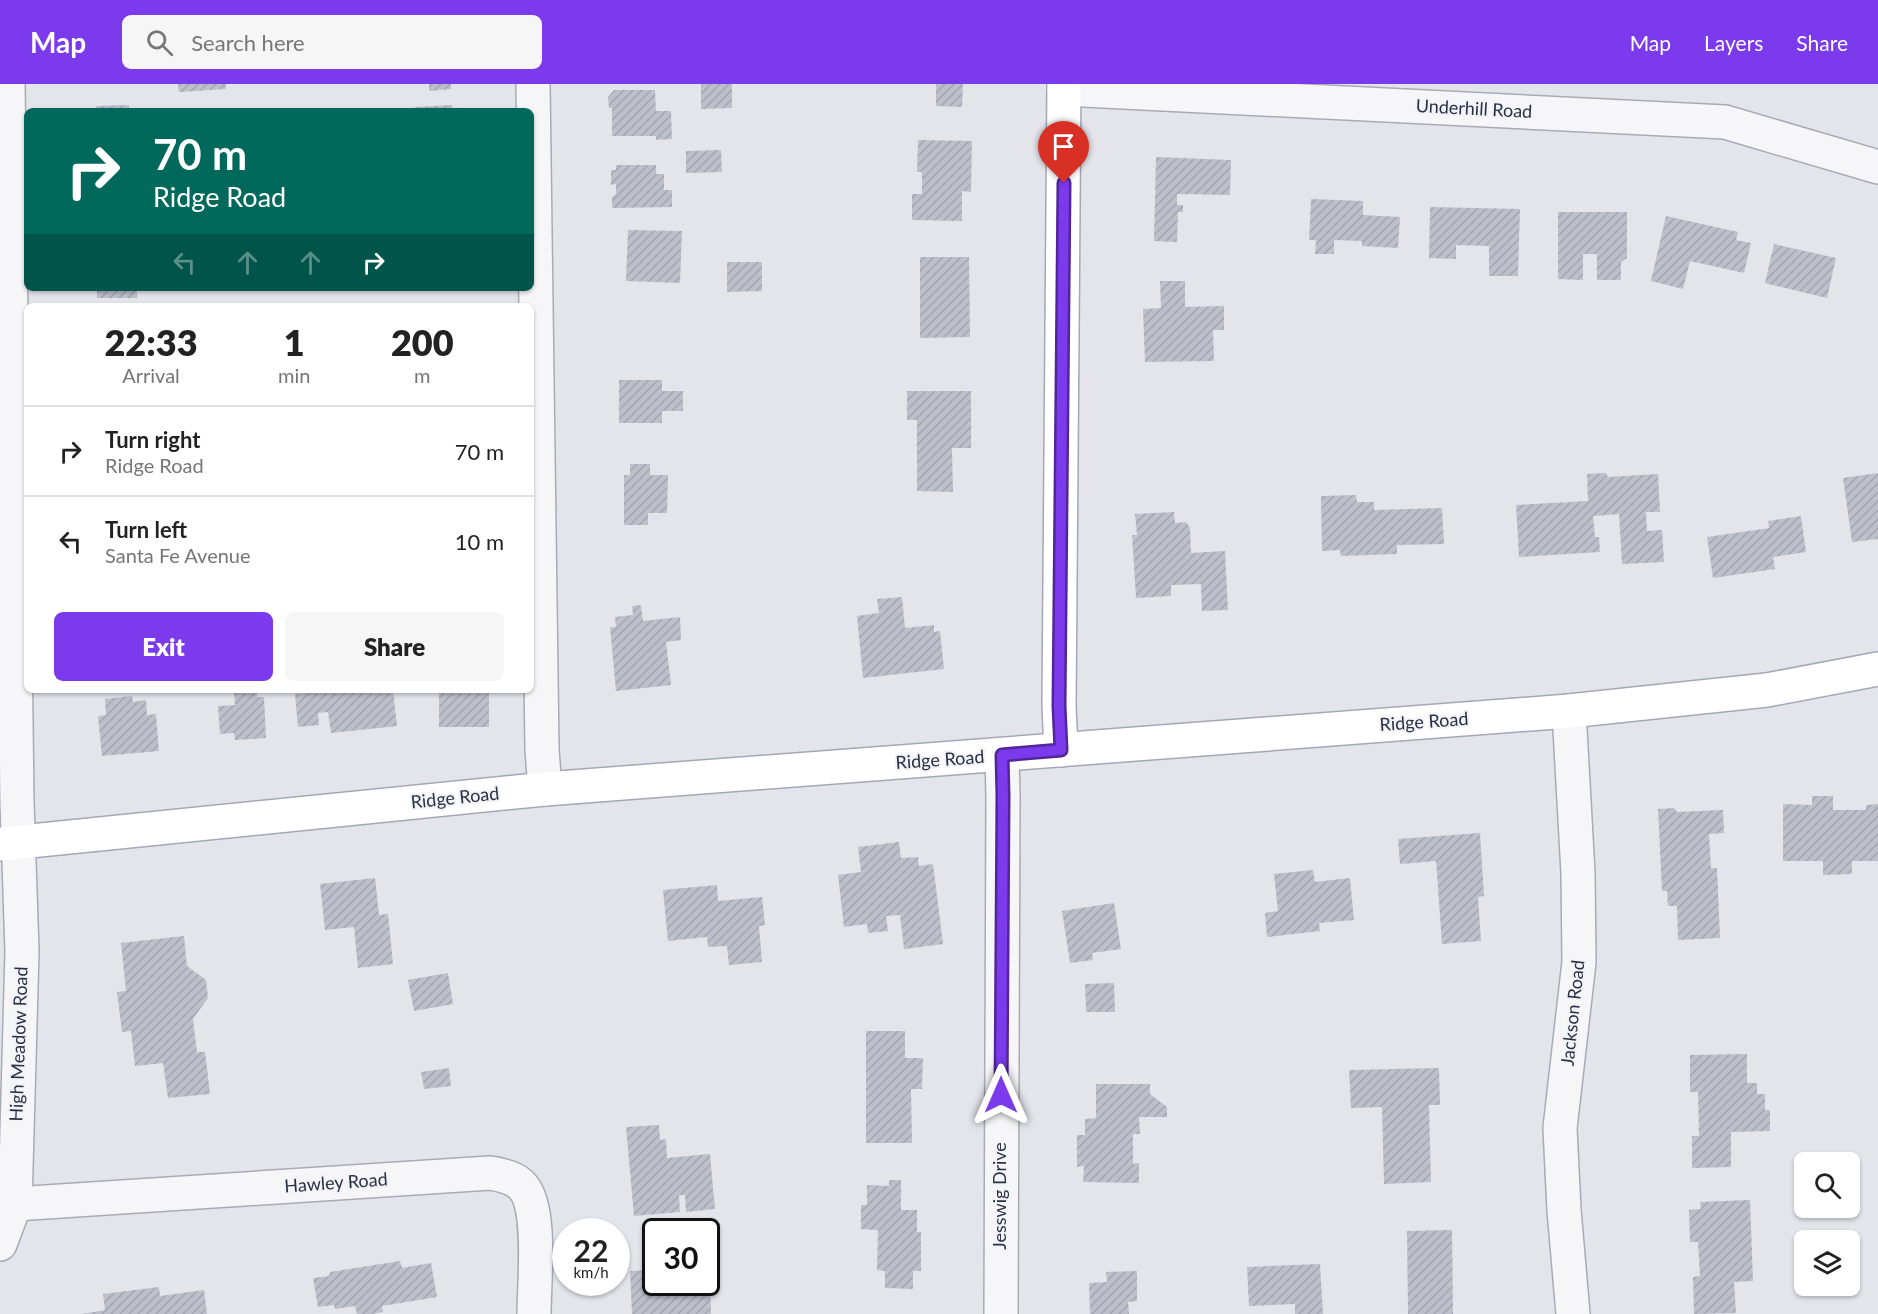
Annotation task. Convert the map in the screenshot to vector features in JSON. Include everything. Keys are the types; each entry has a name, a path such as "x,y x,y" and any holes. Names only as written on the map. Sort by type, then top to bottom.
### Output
{"main road":[{"path":"1061,750 1059,706 1064,87"},
{"name":"Ridge Road","path":"9,843 545,789 1569,711 1767,690 1878,669"}],"street":[{"name":"High Meadow Road","path":"0,1244 15,1204 22,951 9,843 8,84"},
{"path":"532,84 532,108"},
{"name":"Underhill Road","path":"1064,87 1725,122 1878,167"},
{"path":"534,217 542,750 545,789"},
{"name":"Jackson Road","path":"1569,711 1578,873 1579,962 1560,1128 1563,1210 1574,1314"},
{"name":"Jesswig Drive","path":"1000,1314 1002,755"},
{"name":"Hawley Road","path":"15,1204 489,1173 508,1176 523,1186 532,1203 535,1220 534,1314"}],"building":[{"path":"178,84 226,84 226,89 179,92"},
{"path":"429,84 451,84 451,89 429,91"},
{"path":"701,84 732,84 732,108 701,109"},
{"path":"936,84 963,84 962,107 936,106"},
{"path":"614,90 655,90 656,111 671,111 672,139 656,140 656,136 612,136 612,108 609,108 608,97"},
{"path":"129,105 129,108 96,108 96,106"},
{"path":"452,105 452,108 415,107"},
{"path":"918,140 972,141 971,192 962,191 962,221 912,220 912,194 922,194 922,172 917,172"},
{"path":"721,150 722,172 686,173 686,151"},
{"path":"1156,157 1231,160 1230,195 1177,194 1177,205 1183,205 1183,212 1178,212 1177,242 1154,241"},
{"path":"616,165 656,165 656,174 664,174 664,190 672,190 672,207 612,208 612,197 616,194 616,184 611,185 611,170 616,170"},
{"path":"1311,199 1363,201 1363,215 1400,217 1398,248 1362,246 1362,241 1334,240 1334,254 1315,254 1316,240 1309,240"},
{"path":"1430,207 1520,209 1518,276 1489,276 1489,246 1456,245 1456,259 1429,258"},
{"path":"1558,212 1627,212 1627,258 1621,262 1621,280 1597,280 1597,254 1583,254 1583,280 1558,279"},
{"path":"1666,216 1738,232 1736,240 1751,243 1744,273 1690,261 1683,289 1651,281"},
{"path":"628,230 682,231 680,283 626,281"},
{"path":"1774,244 1836,258 1827,298 1765,283"},
{"path":"920,257 969,257 970,337 920,338"},
{"path":"727,262 762,262 762,291 727,292"},
{"path":"1160,281 1185,281 1185,307 1224,306 1224,330 1213,330 1214,361 1145,362 1143,309 1161,308"},
{"path":"97,291 137,291 137,298 97,298"},
{"path":"619,380 662,380 662,391 683,391 683,411 662,411 662,423 619,423"},
{"path":"907,391 971,391 971,448 952,448 953,492 917,491 917,420 907,420"},
{"path":"630,464 650,464 650,475 668,475 667,513 648,513 648,525 624,525 624,475 630,475"},
{"path":"1606,473 1608,477 1658,474 1660,512 1646,512 1647,531 1662,530 1664,562 1622,564 1619,514 1593,516 1595,537 1599,537 1600,552 1519,557 1516,505 1588,501 1587,474"},
{"path":"1878,473 1878,539 1852,542 1843,478"},
{"path":"1356,495 1357,502 1374,502 1374,510 1442,508 1444,544 1397,545 1397,554 1341,556 1340,550 1322,551 1321,496"},
{"path":"1174,512 1175,523 1186,522 1190,528 1191,553 1225,551 1228,610 1202,611 1201,584 1171,585 1171,596 1136,598 1132,535 1137,535 1135,514"},
{"path":"1801,516 1806,552 1773,557 1775,569 1713,578 1707,537 1769,528 1768,521"},
{"path":"902,597 905,628 934,625 934,632 940,631 944,669 863,678 857,616 879,613 877,599"},
{"path":"641,605 643,621 680,617 681,640 666,642 671,685 616,691 610,627 616,627 615,617 633,615 632,606"},
{"path":"234,693 257,693 257,697 264,697 266,738 235,740 234,733 220,734 218,706 235,705"},
{"path":"393,693 397,726 331,733 328,712 318,713 319,725 298,727 295,694"},
{"path":"439,693 489,693 489,727 439,727"},
{"path":"132,696 133,702 146,700 147,715 156,714 159,751 102,756 98,716 106,715 105,699"},
{"path":"1812,796 1833,796 1833,810 1866,810 1866,805 1878,804 1878,861 1852,861 1852,874 1823,875 1823,861 1783,861 1783,804 1812,805"},
{"path":"1674,808 1677,812 1723,810 1724,833 1709,834 1711,868 1717,868 1720,938 1678,940 1677,906 1668,906 1667,891 1662,891 1658,809"},
{"path":"1480,833 1484,896 1478,897 1481,941 1442,944 1436,861 1400,864 1398,839"},
{"path":"899,842 901,858 918,857 919,866 933,864 943,944 904,949 900,915 886,916 888,931 868,933 867,924 844,927 838,875 861,872 858,847"},
{"path":"1313,870 1315,882 1350,878 1354,920 1319,923 1320,931 1267,937 1265,913 1278,911 1274,874"},
{"path":"375,878 379,915 388,914 393,964 358,968 354,927 325,930 320,884"},
{"path":"717,885 718,901 762,897 765,925 759,926 762,962 729,965 727,946 708,947 707,937 668,941 663,890"},
{"path":"1114,903 1121,949 1092,953 1093,960 1070,963 1062,911"},
{"path":"184,936 187,966 206,980 208,998 193,1019 197,1052 205,1052 210,1094 168,1098 163,1063 135,1066 131,1031 122,1032 117,992 126,991 121,943"},
{"path":"448,973 453,1004 414,1011 408,980"},
{"path":"1114,983 1115,1012 1086,1012 1085,984"},
{"path":"866,1031 905,1031 905,1058 923,1058 922,1089 911,1089 912,1143 866,1143"},
{"path":"1747,1054 1747,1083 1757,1083 1757,1094 1765,1094 1765,1110 1770,1110 1770,1131 1731,1132 1731,1167 1692,1168 1692,1136 1699,1136 1698,1092 1690,1092 1690,1055"},
{"path":"449,1068 451,1086 424,1089 421,1072"},
{"path":"1439,1068 1440,1105 1429,1105 1431,1182 1384,1184 1382,1107 1351,1108 1349,1070"},
{"path":"1096,1084 1150,1084 1150,1094 1167,1107 1167,1117 1139,1117 1140,1134 1133,1134 1133,1164 1139,1163 1139,1183 1083,1182 1084,1166 1077,1167 1077,1135 1085,1135 1085,1119 1096,1118"},
{"path":"659,1125 660,1140 666,1139 667,1158 710,1154 715,1209 686,1212 685,1195 679,1195 680,1212 634,1216 626,1127"},
{"path":"889,1180 901,1180 901,1210 917,1210 917,1232 921,1232 921,1271 913,1271 913,1289 885,1288 885,1271 877,1270 878,1230 861,1229 861,1205 867,1205 867,1185 889,1186"},
{"path":"1750,1200 1753,1281 1734,1282 1736,1313 1694,1314 1693,1277 1700,1276 1698,1242 1690,1242 1689,1210 1701,1209 1700,1202"},
{"path":"1452,1230 1453,1314 1408,1314 1407,1231"},
{"path":"400,1261 402,1268 431,1263 437,1297 382,1306 383,1312 372,1314 357,1314 355,1306 335,1309 334,1305 318,1307 313,1278 329,1276 330,1272"},
{"path":"1320,1264 1323,1314 1295,1314 1295,1304 1249,1306 1247,1267"},
{"path":"630,1271 642,1271 642,1296 711,1296 711,1314 632,1314"},
{"path":"1137,1271 1137,1301 1128,1302 1129,1314 1090,1314 1089,1283 1107,1282 1106,1272"},
{"path":"159,1287 160,1296 204,1290 207,1314 82,1314 105,1310 103,1294"}],"route":[{"path":"1001,1095 1002,755 1061,750 1059,706 1064,183"}]}
